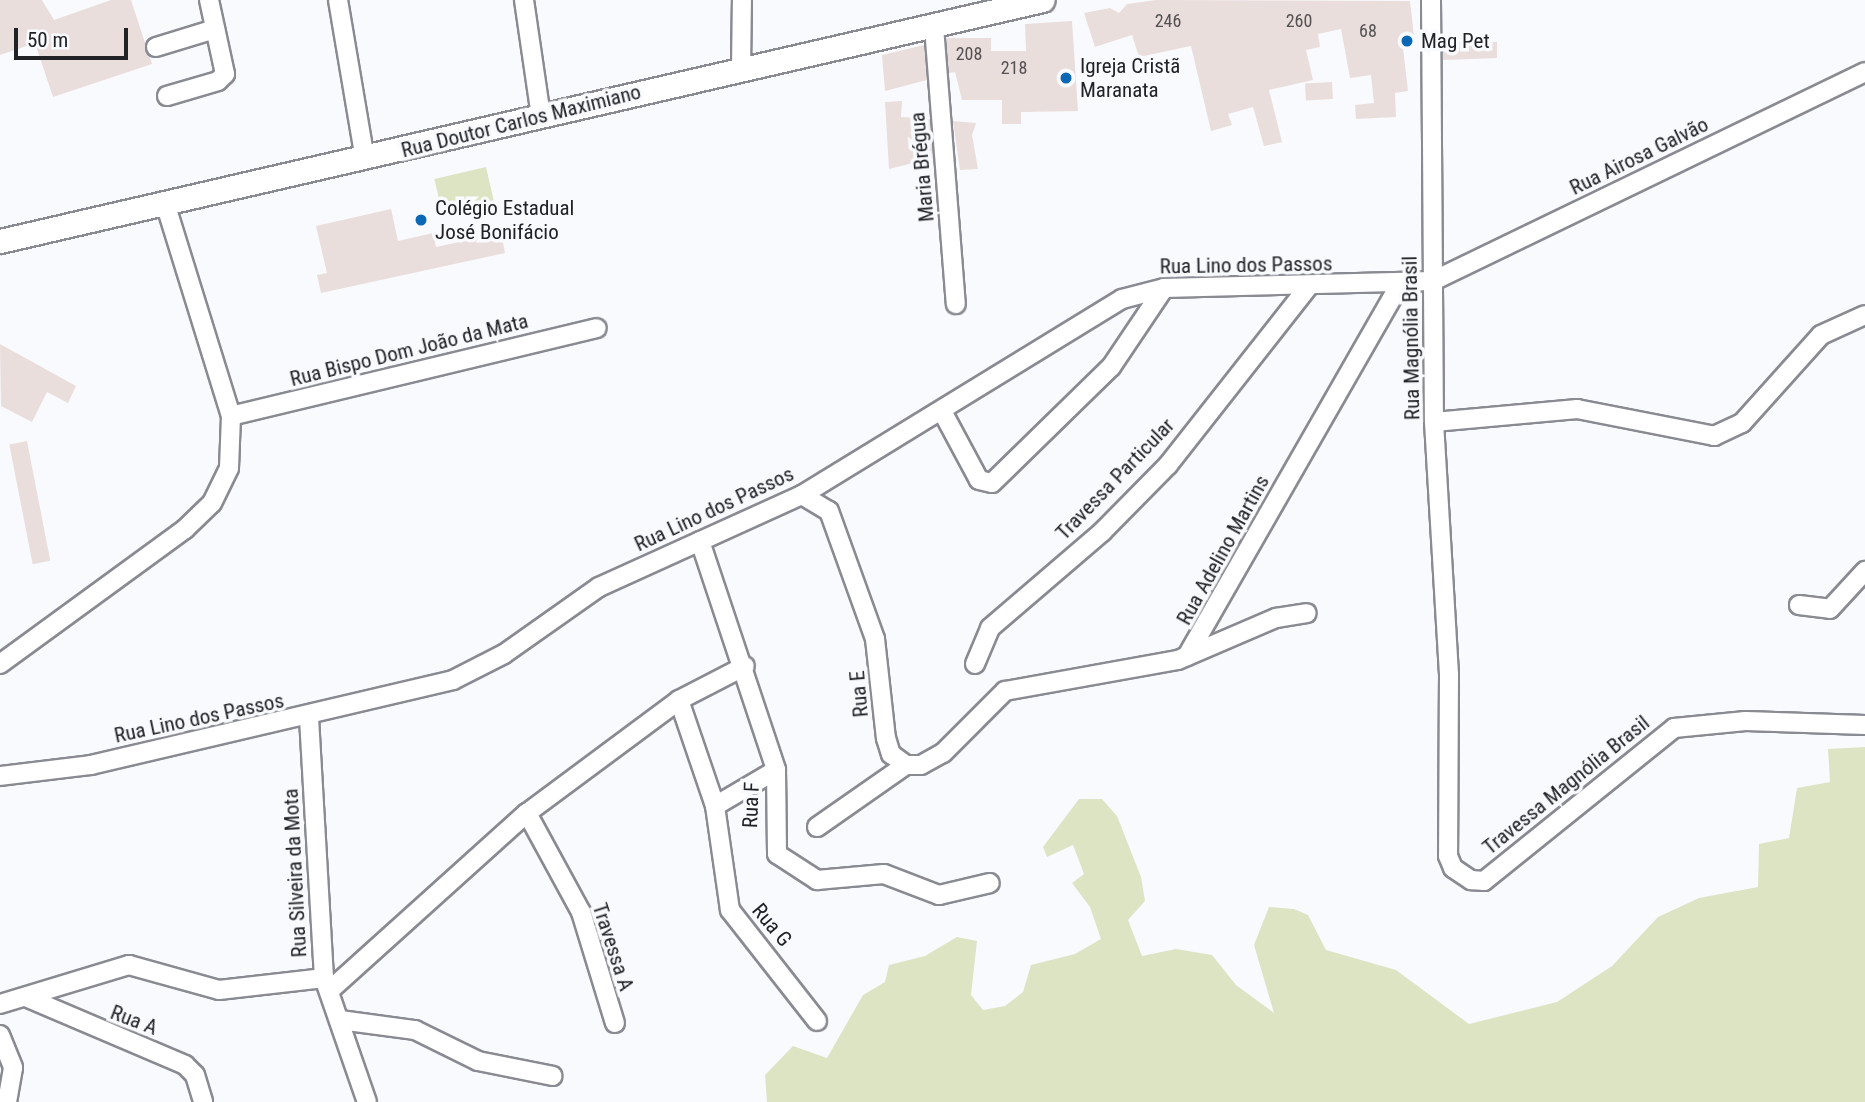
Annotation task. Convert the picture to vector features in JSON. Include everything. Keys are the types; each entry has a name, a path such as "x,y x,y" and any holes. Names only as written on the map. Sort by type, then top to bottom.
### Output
{"main road":[{"name":"Rua Doutor Carlos Maximiano","path":"0,241 365,159 741,68 934,27 1042,0"}],"street":[{"path":"167,96 218,81 225,74 209,0"},
{"path":"338,0 365,159"},
{"path":"524,0 541,117"},
{"path":"741,68 742,0"},
{"name":"Rua Magnólia Brasil","path":"1431,0 1434,422 1449,675"},
{"name":"Maria Brégua","path":"934,27 956,304"},
{"path":"156,47 215,29"},
{"name":"Rua Airosa Galvão","path":"1433,281 1865,72"},
{"path":"0,664 185,529 212,503 229,468 232,416 165,203"},
{"name":"Rua Lino dos Passos","path":"0,776 91,765 309,718 453,680 504,654 589,592 802,495 1122,299 1164,288 1399,286 1433,281"},
{"name":"Travessa Particular","path":"975,664 990,628 1102,532 1168,464 1309,286"},
{"name":"Rua Adelino Martins","path":"906,765 921,765 943,753 988,702 1026,683 1187,656 1399,286"},
{"path":"942,411 984,484 992,483 1111,367 1164,288"},
{"path":"1434,422 1577,409 1714,436 1742,423 1821,335 1865,316"},
{"name":"Rua Bispo Dom João da Mata","path":"232,416 597,328"},
{"path":"802,495 829,511 836,474"},
{"name":"Rua E","path":"829,511 875,639 886,738 891,754 906,765"},
{"name":"Rua F","path":"701,541 745,666 776,769 774,849 808,878 884,874 939,895 990,883"},
{"path":"1799,606 1830,609 1865,571"},
{"path":"1187,656 1276,618 1307,612"},
{"path":"0,1004 28,998 129,965 219,990 326,984 527,813 679,700 745,666"},
{"name":"Travessa Magnólia Brasil","path":"1449,675 1448,856 1453,868 1471,880 1483,881 1674,728 1746,721 1865,724"},
{"name":"Rua G","path":"679,700 715,806 730,910 817,1021"},
{"name":"Rua Silveira da Mota","path":"309,718 326,984 367,1102"},
{"path":"817,827 906,765"},
{"path":"715,806 776,769"},
{"name":"Travessa A","path":"527,813 581,912 615,1023"},
{"name":"Rua A","path":"28,998 185,1065 195,1075 203,1102"},
{"path":"340,1020 415,1030 478,1061 553,1076"},
{"path":"0,1035 13,1068 7,1102"}],"green space":[{"path":"486,167 495,205 443,217 434,179"},
{"path":"1865,747 1865,1102 767,1102 765,1075 793,1046 827,1058 863,995 885,982 889,965 925,956 957,937 977,941 971,995 983,1010 1005,1006 1023,992 1031,965 1075,954 1101,939 1090,907 1072,883 1084,874 1073,845 1047,857 1043,847 1079,799 1102,799 1117,816 1141,877 1145,901 1128,920 1142,956 1176,949 1212,955 1236,985 1274,1013 1254,945 1269,907 1294,909 1308,915 1326,950 1396,970 1469,1024 1557,1002 1612,966 1658,917 1699,898 1758,887 1759,844 1789,838 1797,788 1830,782 1828,749"}],"building":[{"path":"0,0 42,0 54,20 111,0 131,0 152,64 53,97 35,43 0,55"},
{"path":"1156,0 1410,1 1415,46 1403,48 1408,91 1395,93 1396,117 1356,119 1355,105 1374,103 1371,75 1350,78 1341,29 1318,34 1320,47 1306,50 1313,80 1269,90 1282,142 1264,146 1253,107 1228,114 1232,125 1211,131 1191,46 1139,57 1132,35 1095,47 1084,13 1110,8 1119,13 1127,4"},
{"path":"1072,21 1078,111 1021,112 1021,124 1002,124 1002,100 962,100 955,72 949,73 946,38 991,38 991,51 1026,51 1025,24"},
{"path":"1443,41 1497,42 1497,58 1443,60"},
{"path":"924,45 927,80 885,91 882,55"},
{"path":"1332,82 1333,99 1306,100 1305,83"},
{"path":"902,101 901,117 930,119 933,158 889,169 885,102"},
{"path":"953,121 976,123 972,135 978,169 960,170"},
{"path":"391,209 398,241 433,233 436,247 501,233 505,253 321,293 317,275 327,273 316,226"},
{"path":"0,344 76,386 68,403 47,392 32,422 1,406"},
{"path":"27,441 50,561 33,564 9,444"}],"place":[{"name":"Mag Pet","path":"1407,41"},
{"name":"Igreja Cristã Maranata","path":"1066,78"},
{"name":"Colégio Estadual José Bonifácio","path":"421,220"}]}
